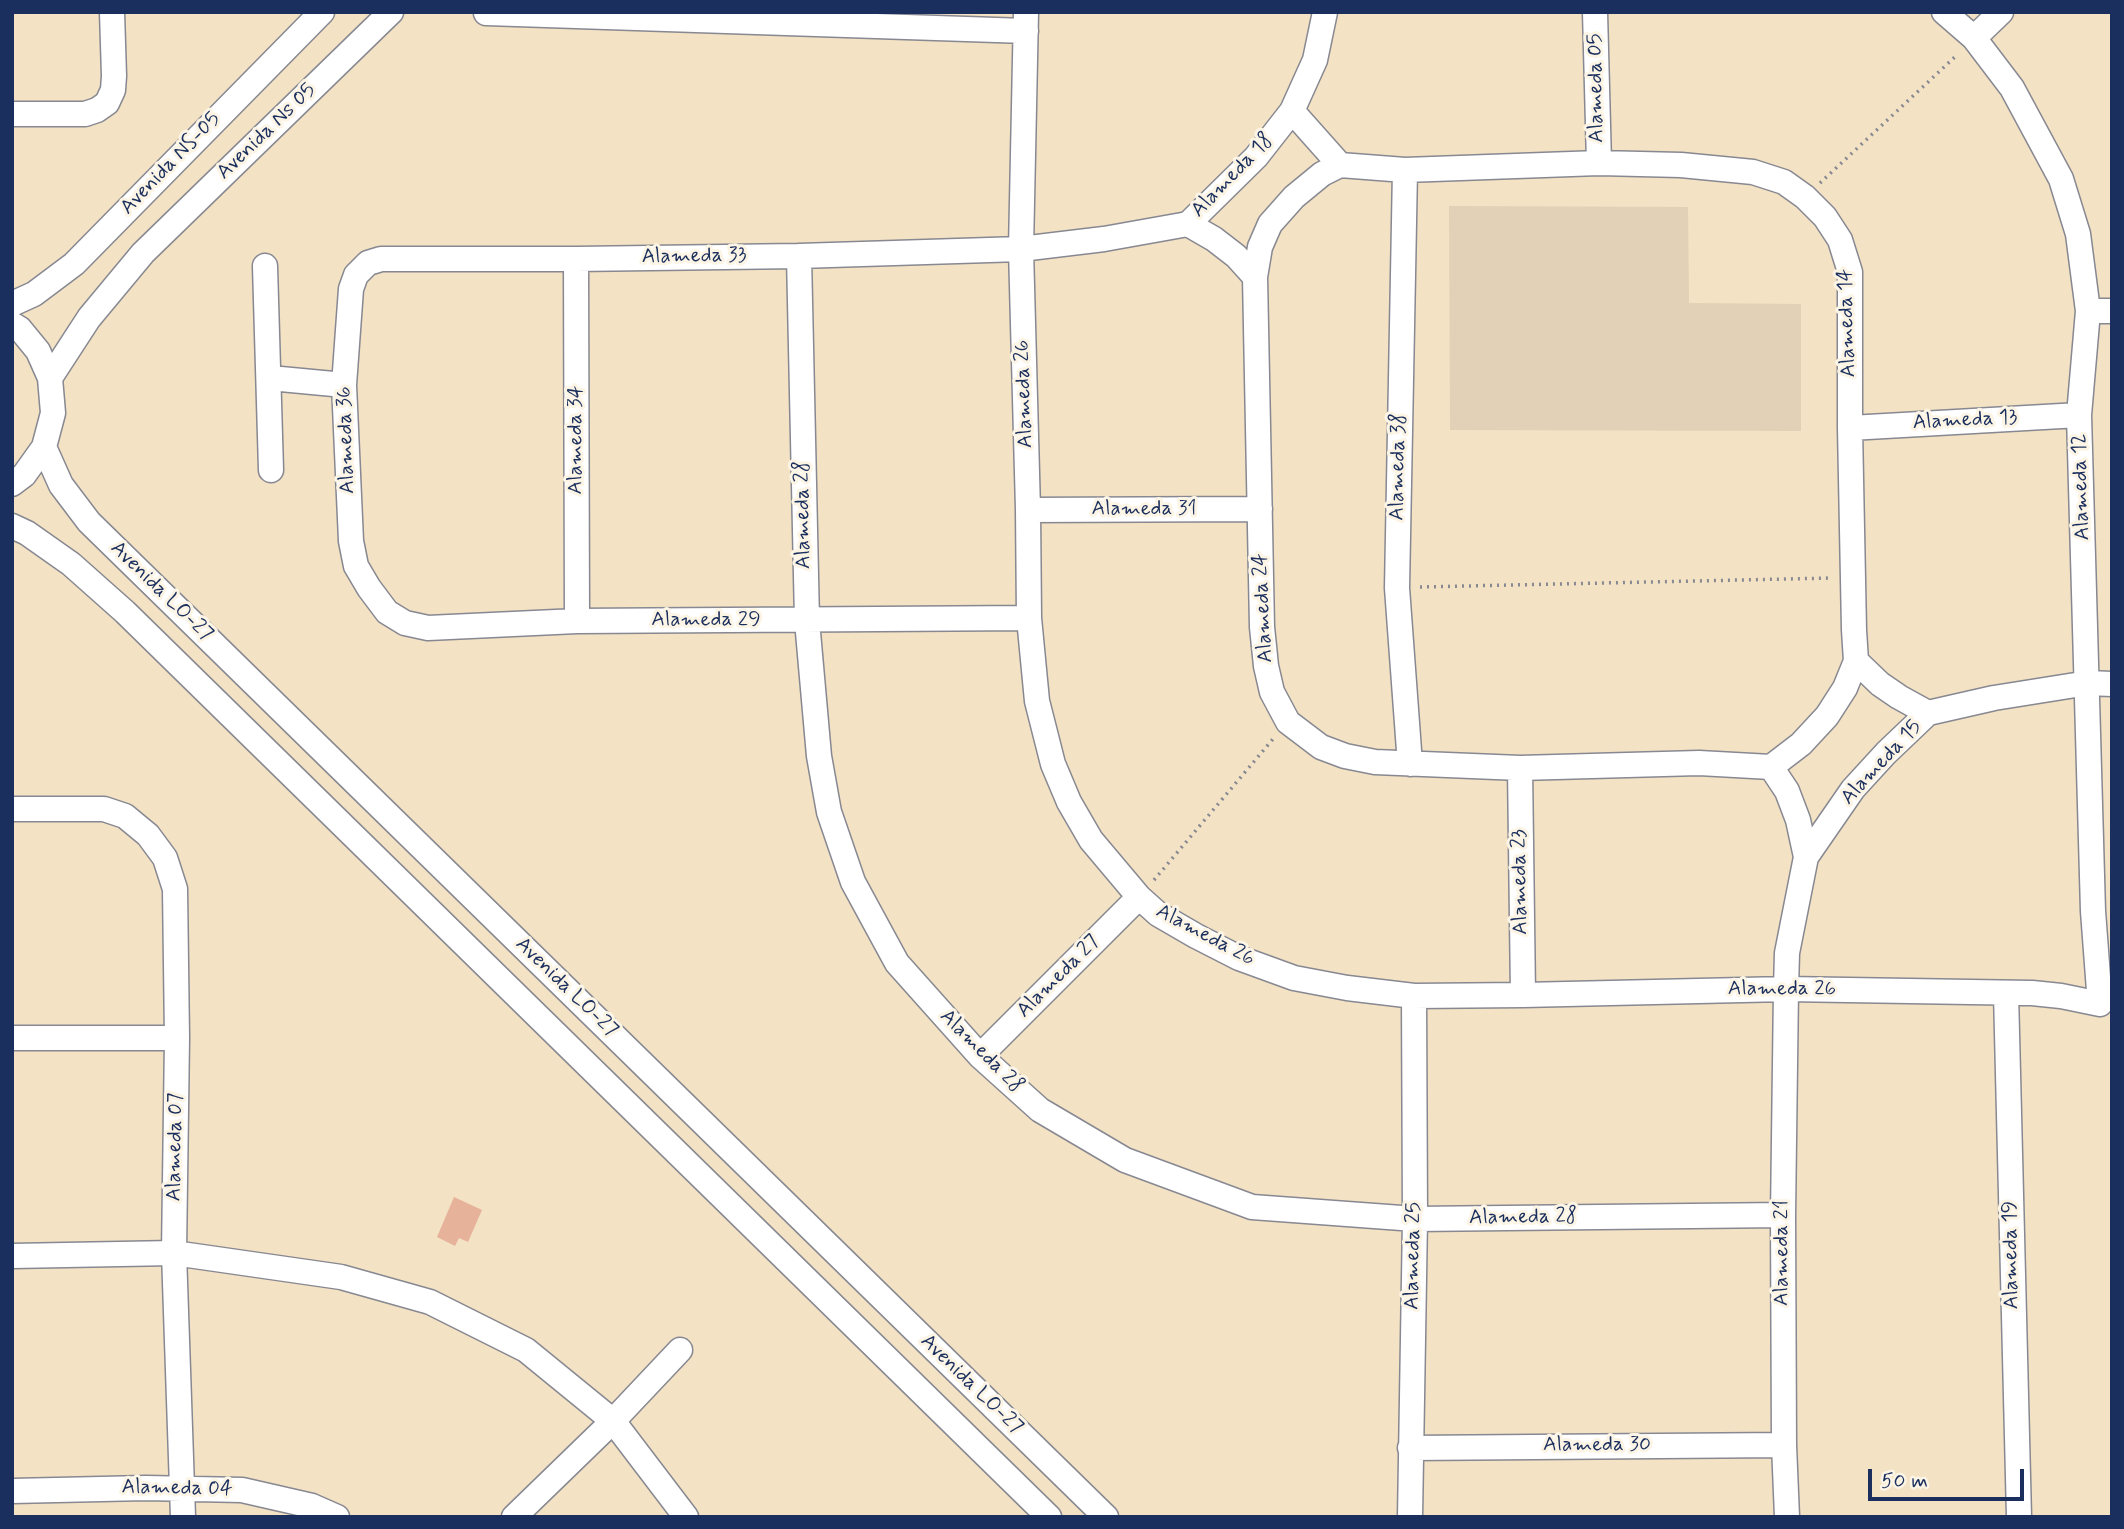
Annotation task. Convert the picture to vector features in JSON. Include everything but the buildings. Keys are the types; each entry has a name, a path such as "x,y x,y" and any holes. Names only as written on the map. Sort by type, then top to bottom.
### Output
{"street":[{"path":"12,114 85,114 107,103 113,90 114,76 112,12"},
{"name":"Avenida NS-05","path":"12,304 34,294 74,264 322,12"},
{"name":"Avenida Ns 05","path":"50,378 89,318 143,253 391,12"},
{"name":"Alameda 18","path":"1021,249 1104,239 1188,224 1256,157 1292,111 1315,60 1325,12"},
{"name":"Alameda 05","path":"1595,12 1599,163"},
{"name":"Alameda 12","path":"1944,12 1975,38 2012,88 2061,179 2100,311 2080,415 2100,683 2102,911 2106,1011"},
{"path":"1975,38 2001,12"},
{"path":"486,13 1026,21"},
{"name":"Alameda 26","path":"1026,21 1021,249 1029,618 1037,701 1054,764 1069,802 1091,839 1139,897 1158,914 1217,947 1294,978 1414,996 1786,989 2006,993 2061,996 2106,1011"},
{"path":"1292,111 1340,166"},
{"name":"Alameda 14","path":"1340,166 1405,170 1599,163 1681,165 1752,172 1784,182 1805,197 1825,217 1840,240 1850,272 1850,428 1856,661 1845,688 1827,716 1801,744 1771,767"},
{"name":"Alameda 24","path":"1340,166 1322,174 1294,197 1270,224 1260,247 1255,277 1262,626 1272,692 1288,722 1321,747 1345,756 1375,762 1520,768 1699,763 1771,767"},
{"name":"Alameda 38","path":"1405,170 1397,588 1410,764"},
{"path":"1188,224 1236,256 1255,277"},
{"name":"Alameda 33","path":"368,263 381,259 799,256 1021,249"},
{"name":"Alameda 28","path":"799,256 807,621 819,756 829,812 853,882 897,963 980,1056 1040,1110 1125,1160 1252,1207 1415,1219 1783,1215"},
{"name":"Alameda 34","path":"576,259 577,621"},
{"name":"Alameda 36","path":"368,263 356,275 351,289 344,385 351,541 356,566 387,612"},
{"path":"265,266 271,470"},
{"path":"12,324 20,329 38,351 50,378 53,413 44,447 24,475 12,484"},
{"path":"270,378 344,385"},
{"name":"Alameda 13","path":"1850,428 2080,415"},
{"name":"Avenida LO-27","path":"44,447 61,485 89,522 1106,1517"},
{"name":"Alameda 31","path":"1028,510 1259,509"},
{"name":"Avenida LO-27","path":"12,526 27,533 71,564 125,612 1049,1517"},
{"name":"Alameda 29","path":"387,612 405,623 428,628 577,621 1029,618"},
{"path":"1856,661 1880,684 1928,713"},
{"name":"Alameda 15","path":"1786,989 1787,953 1806,857 1853,789 1886,753 1928,713 1994,698 2100,683"},
{"path":"1771,767 1787,791 1798,820 1806,857"},
{"name":"Alameda 23","path":"1520,768 1523,995"},
{"name":"Alameda 07","path":"12,809 104,809 125,816 148,835 165,858 175,889 177,1038 174,1253 183,1517"},
{"name":"Alameda 27","path":"980,1056 1139,897"},
{"name":"Alameda 21","path":"1786,989 1783,1215 1787,1517"},
{"name":"Alameda 19","path":"2006,993 2019,1517"},
{"name":"Alameda 25","path":"1410,1517 1415,1219 1414,996"},
{"path":"12,1038 177,1038"},
{"path":"12,1256 174,1253 341,1277 430,1302 526,1350 613,1421 686,1517"},
{"path":"514,1517 613,1421 680,1350"},
{"name":"Alameda 30","path":"1410,1448 1784,1445"},
{"name":"Alameda 04","path":"12,1490 242,1490 312,1506 337,1517"}],"path":[{"path":"1805,197 1975,38"},
{"path":"1397,588 1853,577"},
{"path":"1139,897 1288,722"}],"shaded area":[{"path":"1449,206 1688,207 1689,303 1801,304 1801,431 1450,430"}]}
